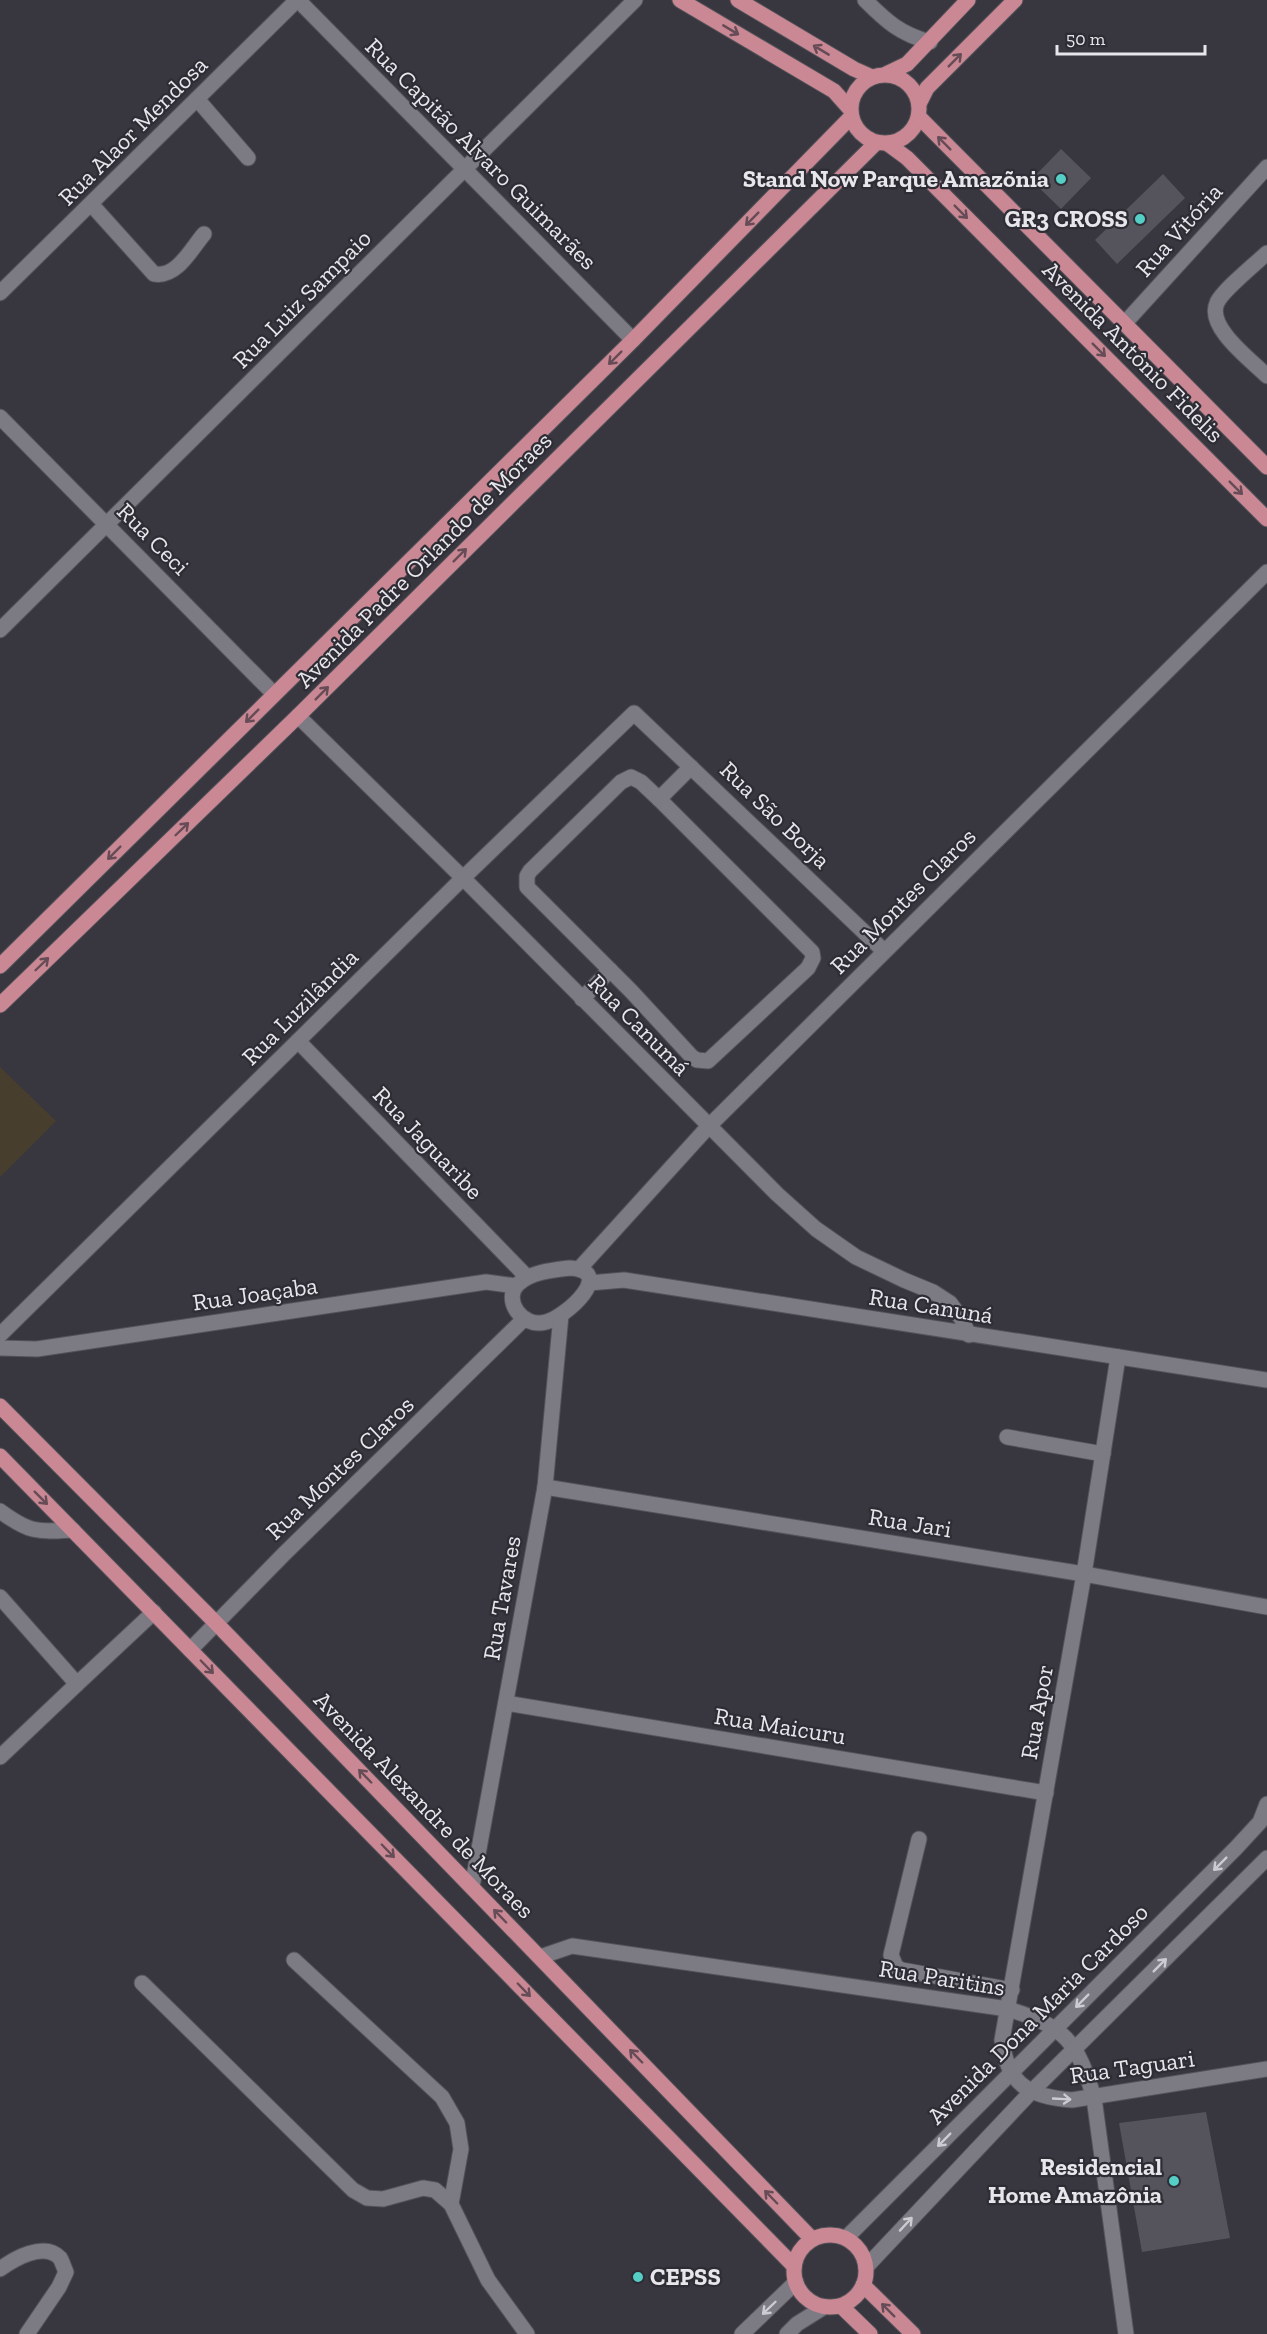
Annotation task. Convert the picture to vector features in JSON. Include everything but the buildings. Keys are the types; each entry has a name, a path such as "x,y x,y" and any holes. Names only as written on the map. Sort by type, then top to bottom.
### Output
{"main road":[{"path":"680,0 834,91 851,113 857,130 866,138 882,143 906,137 913,129 927,88 1015,0"},
{"path":"738,0 854,69 904,81 912,88 919,111"},
{"path":"851,113 857,89 879,75 907,64 968,0"},
{"name":"Avenida Antônio Fidelis","path":"919,111 1124,324 1267,467"},
{"name":"Avenida Padre Orlando de Moraes","path":"0,966 633,340 851,113"},
{"name":"Avenida Padre Orlando de Moraes","path":"0,1005 882,143"},
{"name":"Avenida Antônio Fidelis","path":"882,143 908,158 1267,519"},
{"name":"Avenida Alexandre de Moraes","path":"0,1406 216,1623 812,2239"},
{"path":"0,1456 794,2266"},
{"path":"823,2235 835,2235 846,2238 860,2250 866,2267 864,2285 850,2301 841,2306 824,2307 806,2299 796,2282 794,2266 797,2255 812,2239 823,2235"},
{"path":"864,2285 913,2334"},
{"path":"841,2306 870,2334"}],"street":[{"name":"Rua Alaor Mendosa","path":"0,294 298,0"},
{"name":"Rua Capitão Alvaro Guimarães","path":"298,0 633,340"},
{"name":"Rua Luiz Sampaio","path":"0,630 635,0"},
{"path":"865,0 887,22 909,36 930,42"},
{"path":"197,99 248,158"},
{"name":"Rua Vitória","path":"1124,324 1267,167"},
{"path":"91,204 154,274 174,271 204,234"},
{"path":"1267,254 1217,301 1214,313 1219,328 1267,376"},
{"name":"Rua Ceci","path":"0,417 274,694"},
{"name":"Rua Montes Claros","path":"579,1269 708,1127 1267,572"},
{"name":"Rua São Borja","path":"634,713 884,951"},
{"name":"Rua Luzilândia","path":"0,1335 463,878 634,713"},
{"name":"Rua Canumá","path":"298,716 463,878 777,1194 816,1229 856,1257 933,1292 950,1303 961,1318 969,1335"},
{"path":"659,799 691,766"},
{"path":"637,778 809,947 813,958 812,964 713,1058 702,1061 692,1057 610,970 530,892 526,882 527,876 626,779 637,778"},
{"path":"582,999 610,970"},
{"name":"Rua Jaguaribe","path":"298,1041 521,1281"},
{"path":"579,1269 586,1274 589,1283 583,1297 549,1322 536,1324 523,1320 514,1306 513,1293 521,1281 555,1270 579,1269"},
{"name":"Rua Canuná","path":"589,1283 624,1280 1267,1380"},
{"name":"Rua Joaçaba","path":"0,1348 37,1349 486,1282 521,1281"},
{"name":"Rua Tavares","path":"472,1887 545,1487 561,1315"},
{"name":"Rua Montes Claros","path":"190,1650 523,1320"},
{"name":"Rua Apor","path":"1011,2073 1004,2057 1002,2040 1084,1574 1118,1357"},
{"path":"1007,1437 1103,1454"},
{"name":"Rua Jari","path":"545,1487 1084,1574 1267,1607"},
{"path":"0,1511 21,1526 40,1532 73,1530"},
{"path":"0,1597 76,1684"},
{"path":"0,1757 154,1612"},
{"name":"Rua Maicuru","path":"506,1703 1046,1793"},
{"name":"Avenida Dona Maria Cardoso","path":"846,2238 1236,1848 1260,1822 1267,1804"},
{"path":"919,1839 891,1955 893,1961 902,1970 1012,1990"},
{"path":"866,2267 1031,2092 1267,1858"},
{"name":"Rua Paritins","path":"540,1957 572,1946 1008,2009 1037,2018 1054,2028 1076,2049 1084,2065 1094,2098 1126,2334"},
{"path":"294,1960 442,2097 456,2122 461,2149 451,2204"},
{"path":"142,1983 353,2190 367,2198 382,2199 423,2188 435,2190 451,2204 488,2280 527,2334"},
{"name":"Rua Taguari","path":"1011,2073 1031,2092 1048,2098 1072,2100 1267,2069"},
{"path":"0,2269 31,2253 47,2251 60,2258 66,2272 59,2287 27,2334"},
{"path":"742,2334 796,2282"},
{"path":"787,2334 797,2324 824,2307"}],"shaded area":[{"path":"0,1067 56,1121 0,1177"}],"place":[{"name":"Stand Now Parque Amazõnia","path":"1061,179"},
{"name":"GR3 CROSS","path":"1140,219"},
{"name":"Residencial Home Amazônia","path":"1174,2181"},
{"name":"CEPSS","path":"638,2277"}]}
